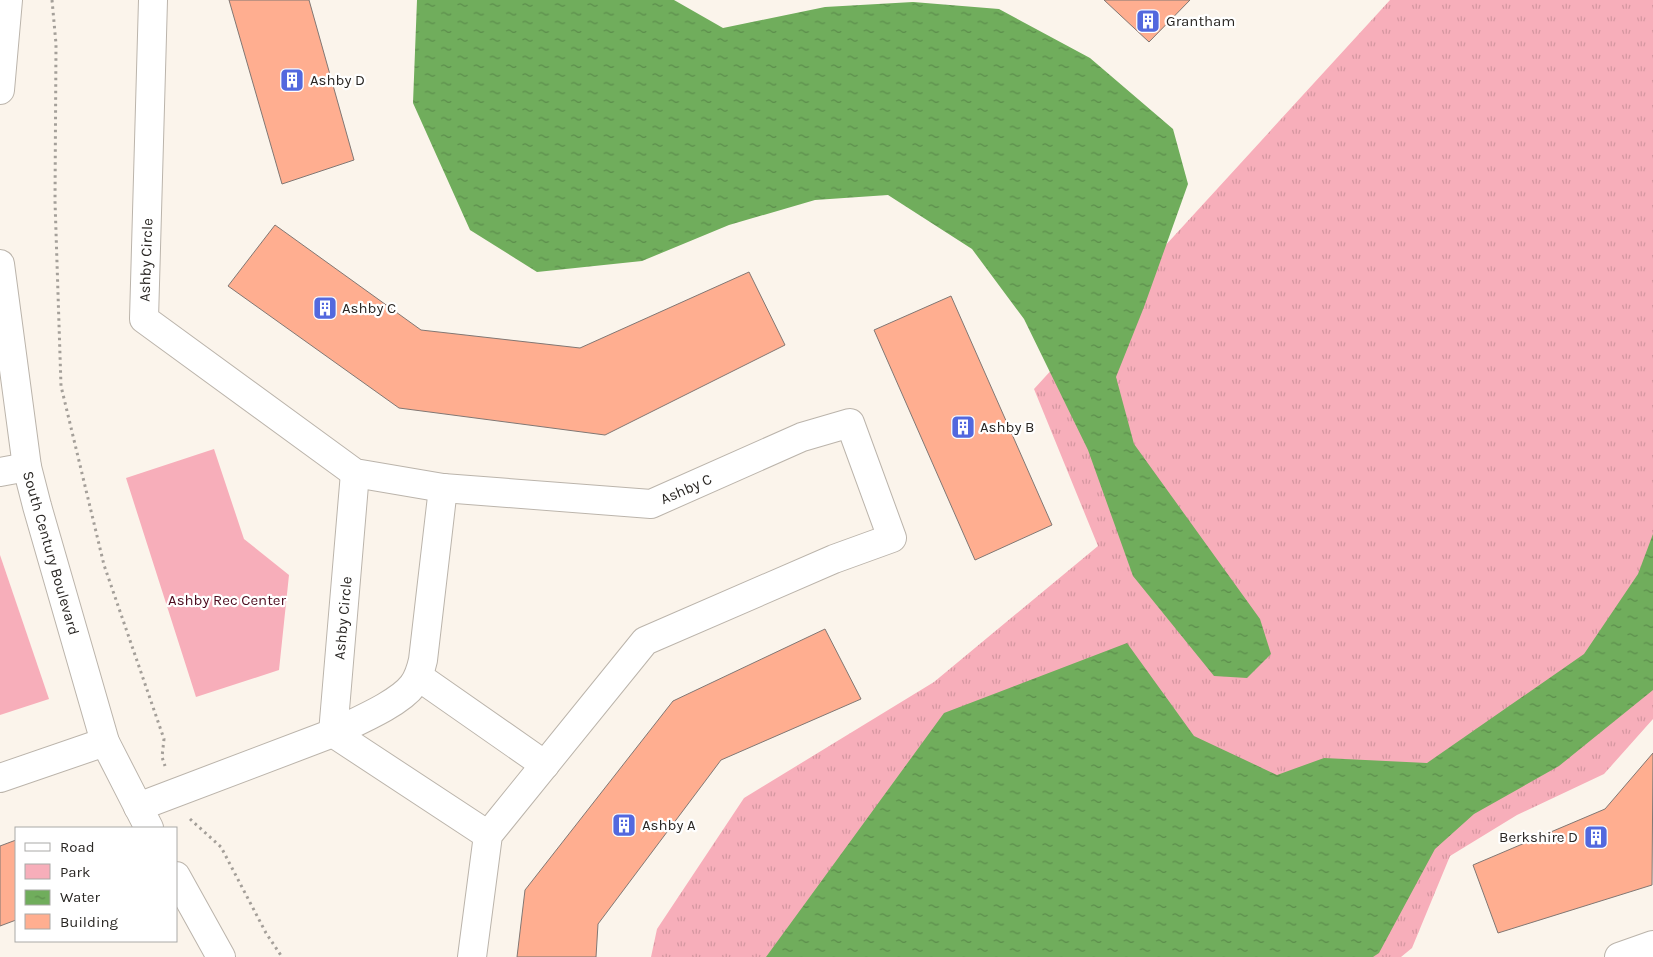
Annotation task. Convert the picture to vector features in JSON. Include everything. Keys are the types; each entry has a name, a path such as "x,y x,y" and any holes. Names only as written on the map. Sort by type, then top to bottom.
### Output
{"street":[{"path":"0,90 8,0"},
{"name":"Ashby Circle","path":"153,0 144,319 355,473 443,488"},
{"name":"South Century Boulevard","path":"0,264 27,467 105,742 143,818"},
{"name":"Ashby C","path":"443,488 651,504 802,438 850,423 892,538 834,560 644,641 545,765"},
{"path":"0,472 27,467"},
{"name":"Ashby Circle","path":"333,733 355,473"},
{"path":"143,818 333,733 392,702 412,687 419,677 424,660 443,488"},
{"path":"419,677 545,765 488,835 472,957"},
{"path":"333,733 488,835"},
{"path":"0,778 105,742"},
{"path":"178,880 221,957"},
{"path":"1618,957 1653,945"}],"path":[{"path":"52,0 56,44 54,201 62,386 104,565 164,739 162,757"},
{"path":"192,822 221,848 266,933 282,957"}],"green space":[{"path":"1390,0 1653,0 1653,719 1604,774 1517,815 1450,856 1412,948 1401,957 651,957 657,929 744,798 934,682 1098,546 1034,389"},
{"name":"Ashby Rec Center","path":"214,449 244,539 289,575 279,670 196,697 126,478"},
{"path":"0,555 49,699 0,715"}],"water":[{"path":"417,0 674,0 723,28 825,7 913,2 999,9 1090,58 1173,129 1188,184 1144,307 1116,377 1134,444 1260,619 1271,654 1247,678 1214,676 1133,576 1088,450 1024,319 972,249 888,195 815,200 729,225 642,261 537,272 470,230 413,103"},
{"path":"1653,534 1653,690 1559,766 1474,814 1435,849 1379,953 1373,957 766,957 944,713 1127,643 1194,736 1277,775 1324,758 1427,763 1584,654 1638,574"}],"building":[{"name":"Ashby D","path":"229,0 309,0 354,160 282,184"},
{"name":"Grantham","path":"1104,0 1190,0 1149,42"},
{"name":"Ashby C","path":"275,225 421,330 580,348 749,272 785,345 605,435 399,408 228,286"},
{"name":"Ashby B","path":"951,296 1052,525 975,560 874,330"},
{"name":"Ashby A","path":"825,629 861,699 721,760 598,924 596,957 517,957 525,890 673,701"},
{"name":"Berkshire D","path":"1653,753 1652,885 1498,933 1473,865 1605,809"},
{"path":"15,840 15,920 0,926 0,846"}],"place":[{"name":"Grantham","path":"1148,21"},
{"name":"Ashby D","path":"292,80"},
{"name":"Ashby C","path":"325,308"},
{"name":"Ashby B","path":"963,427"},
{"name":"Ashby A","path":"624,825"},
{"name":"Berkshire D","path":"1596,837"}]}
